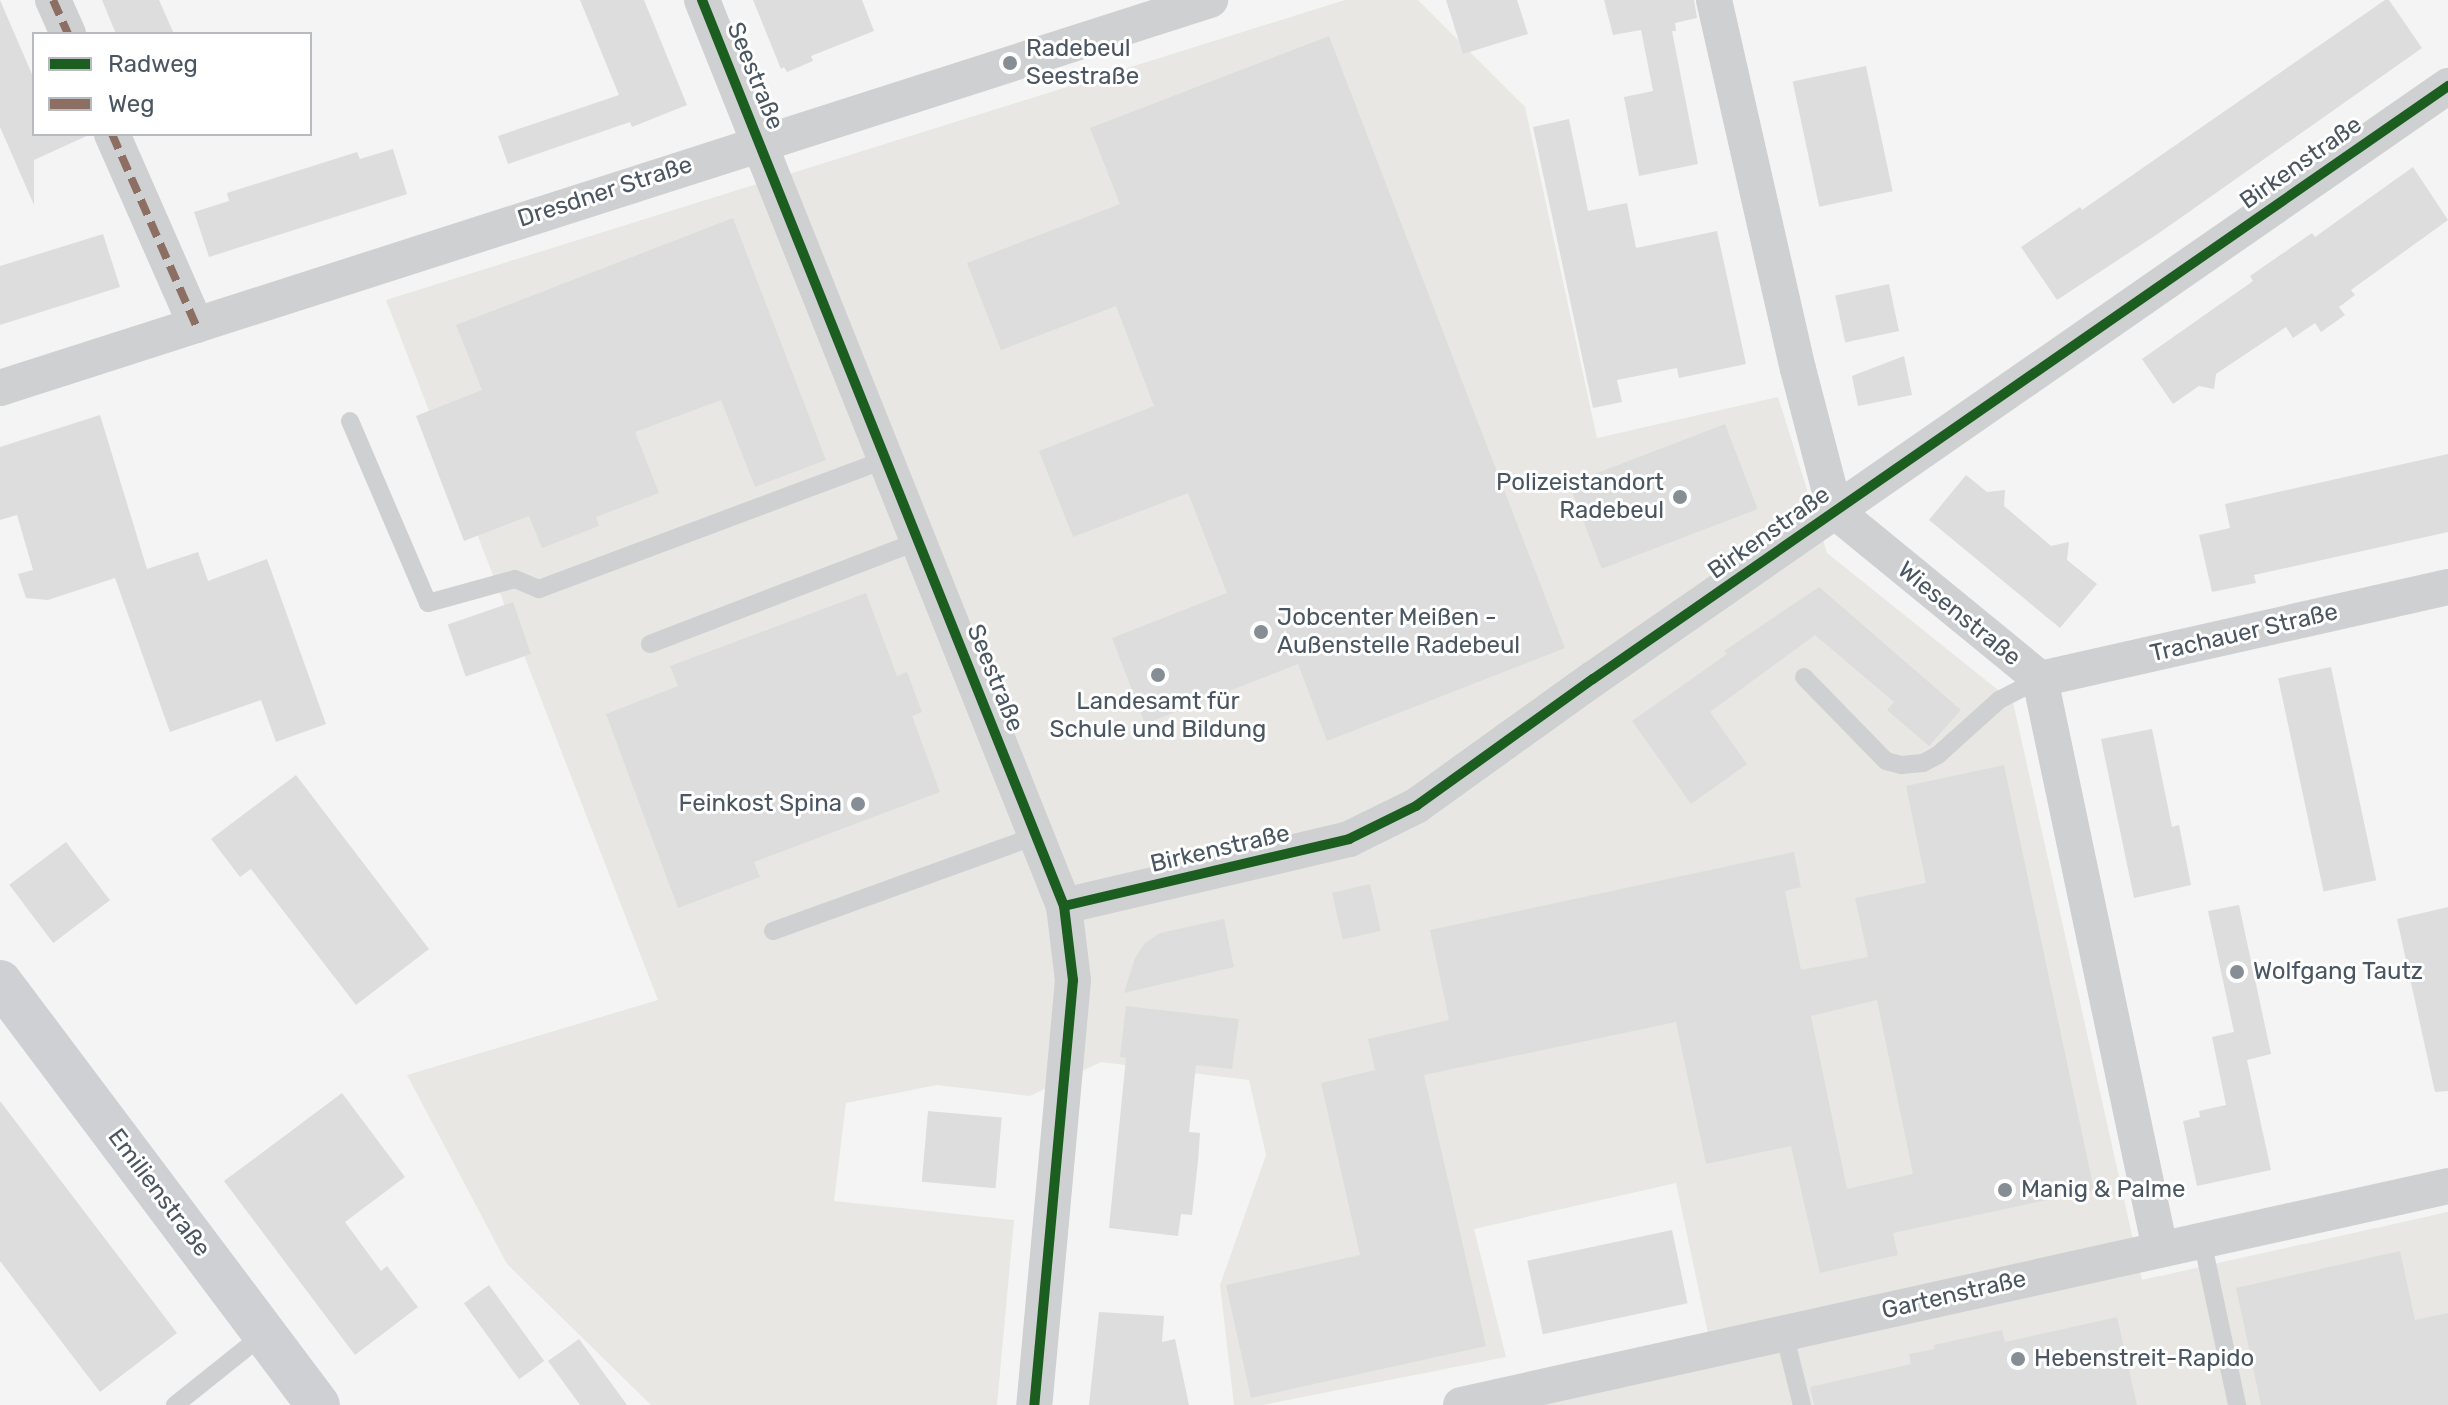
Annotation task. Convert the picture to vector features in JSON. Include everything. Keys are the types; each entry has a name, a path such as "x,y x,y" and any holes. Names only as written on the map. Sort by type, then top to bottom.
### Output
{"street":[{"path":"53,0 67,32"},
{"name":"Seestraße","path":"702,0 1064,906 1073,980 1034,1405"},
{"name":"Dresdner Straße","path":"0,388 1210,0"},
{"path":"1714,0 1798,369 1835,511"},
{"name":"Birkenstraße","path":"1064,906 1349,839 1416,806 2448,86"},
{"path":"113,136 196,325"},
{"name":"Wiesenstraße","path":"1835,511 2040,679 2160,1249"},
{"name":"Trachauer Straße","path":"2040,679 2448,587"},
{"name":"Emilienstraße","path":"3,993 318,1405"},
{"name":"Gartenstraße","path":"1461,1405 1552,1395 1784,1333 2448,1186"}],"lane":[{"path":"350,421 428,603 515,579 539,589 886,459"},
{"path":"650,644 919,541"},
{"path":"1804,677 1886,761 1901,765 1923,763 1938,755 1999,700 2040,679"},
{"path":"773,931 1036,836"},
{"path":"2202,1240 2237,1405"},
{"path":"1784,1333 1802,1405"},
{"path":"175,1405 264,1334"}],"shaded area":[{"path":"1345,0 1418,0 1525,107 1597,438 1778,397 1827,553 2013,702 2142,1280 2448,1212 2448,1405 1521,1405 1713,1357 1676,1183 1474,1229 1506,1357 1263,1405 1234,1405 1220,1285 1266,1155 1249,1080 1101,1062 1030,1096 937,1085 846,1103 834,1201 1014,1220 997,1405 651,1405 507,1264 407,1075 658,1000 386,300"}],"building":[{"path":"0,0 32,74 32,136 87,136 34,160 34,205 0,127"},
{"path":"102,0 159,0 173,32 115,32"},
{"path":"580,0 644,0 687,105 632,127 630,122 508,164 498,136 619,95"},
{"path":"753,0 862,0 874,31 811,56 813,61 787,72 784,67 781,69"},
{"path":"1446,0 1517,0 1528,34 1463,54"},
{"path":"1604,0 1694,0 1697,18 1675,23 1676,31 1672,31 1698,164 1639,176 1624,97 1653,91 1641,30 1613,35"},
{"path":"2389,0 2422,48 2159,233 2057,300 2021,247 2080,207 2082,210"},
{"path":"1329,36 1565,648 1327,741 1298,664 1145,724 1112,638 1227,593 1188,493 1073,537 1039,451 1154,406 1116,306 1001,350 967,263 1120,204 1090,128"},
{"path":"1866,66 1893,191 1819,207 1793,82"},
{"path":"1569,119 1588,211 1627,203 1636,248 1717,231 1746,364 1679,378 1677,368 1617,380 1622,402 1593,408 1533,127"},
{"path":"393,149 407,194 209,257 194,212 229,201 227,193 357,152 360,159"},
{"path":"2413,167 2448,220 2351,290 2355,295 2339,307 2345,315 2321,332 2315,323 2293,338 2286,327 2216,374 2214,389 2199,386 2173,404 2142,359 2253,281 2250,276 2312,233 2315,237"},
{"path":"733,218 826,460 755,487 721,400 635,432 659,493 596,517 599,526 542,548 529,516 464,541 416,416 482,390 456,325"},
{"path":"103,234 120,287 0,325 0,266"},
{"path":"1889,284 1899,331 1845,342 1835,295"},
{"path":"1904,356 1912,395 1858,406 1852,376"},
{"path":"100,415 147,569 198,552 208,581 267,559 326,724 276,742 261,700 170,732 115,578 48,600 26,598 18,574 33,570 17,515 0,520 0,447"},
{"path":"1725,424 1758,509 1602,569 1569,484"},
{"path":"2448,454 2448,532 2254,575 2256,583 2212,592 2199,535 2230,528 2225,504"},
{"path":"1966,475 1987,492 2005,490 2004,506 2051,546 2069,542 2067,560 2097,584 2060,628 1929,520"},
{"path":"1819,587 1961,710 1929,746 1887,710 1894,702 1815,635 1710,712 1747,764 1691,804 1632,721 1727,654 1724,651"},
{"path":"866,593 897,676 907,672 922,712 912,716 940,792 754,862 760,877 678,908 606,714 678,686 670,666"},
{"path":"513,602 531,654 466,676 448,624"},
{"path":"2331,667 2376,880 2324,891 2278,678"},
{"path":"2152,729 2172,827 2179,825 2191,885 2134,898 2101,739"},
{"path":"2004,765 2094,1190 1893,1233 1898,1255 1820,1273 1791,1146 1706,1164 1676,1022 1424,1075 1486,1346 1251,1398 1226,1285 1360,1255 1321,1083 1375,1070 1368,1039 1449,1020 1430,930 1794,852 1801,887 1785,891 1801,970 1868,957 1855,898 1926,883 1906,786","holes":["1877,1000 1913,1174 1847,1189 1811,1016"]},
{"path":"296,775 429,949 356,1005 251,869 240,877 211,839"},
{"path":"66,842 110,900 53,943 9,885"},
{"path":"1370,884 1381,931 1343,940 1332,893"},
{"path":"2239,905 2271,1054 2247,1060 2271,1170 2197,1186 2183,1121 2200,1117 2199,1111 2226,1105 2212,1037 2234,1032 2208,911"},
{"path":"2448,907 2448,1091 2435,1092 2397,919"},
{"path":"1224,919 1234,967 1124,993 1135,958 1145,943 1160,933"},
{"path":"1126,1006 1239,1019 1232,1069 1196,1065 1189,1132 1200,1133 1198,1161 1192,1215 1181,1214 1178,1236 1109,1228 1126,1058 1120,1057"},
{"path":"342,1093 405,1177 345,1222 381,1271 387,1266 418,1307 355,1355 224,1181"},
{"path":"0,1101 177,1333 100,1392 0,1261"},
{"path":"928,1111 1002,1117 996,1188 922,1182"},
{"path":"1672,1230 1688,1303 1543,1334 1527,1261"},
{"path":"2400,1251 2415,1320 2448,1313 2448,1405 2261,1405 2236,1288"},
{"path":"489,1285 544,1361 519,1379 464,1303"},
{"path":"1099,1312 1164,1316 1162,1342 1175,1339 1189,1405 1089,1405"},
{"name":"Hebenstreit-Rapido","path":"2117,1317 2137,1405 1814,1405 1810,1387 1911,1364 1909,1354 1935,1349 1934,1345 2002,1330 2005,1342"},
{"path":"579,1339 627,1405 580,1405 548,1361"}],"marked path":[{"path":"53,0 67,32"},
{"path":"113,136 196,325"}],"cycle path":[{"path":"702,0 1064,906 1073,980 1034,1405"},
{"path":"1064,906 1349,839 1416,806 1593,679 2448,86"}],"place":[{"name":"Radebeul Seestraße","path":"1010,63"},
{"name":"Polizeistandort Radebeul","path":"1680,497"},
{"name":"Jobcenter Meißen - Außenstelle Radebeul","path":"1261,632"},
{"name":"Landesamt für Schule und Bildung","path":"1158,675"},
{"name":"Feinkost Spina","path":"858,804"},
{"name":"Wolfgang Tautz","path":"2237,972"},
{"name":"Manig & Palme","path":"2005,1190"},
{"name":"Hebenstreit-Rapido","path":"2018,1359"}]}
